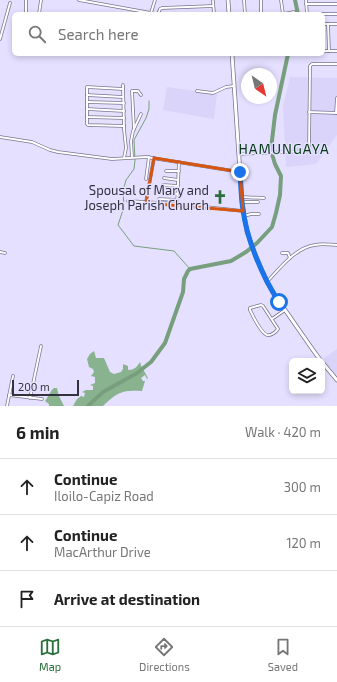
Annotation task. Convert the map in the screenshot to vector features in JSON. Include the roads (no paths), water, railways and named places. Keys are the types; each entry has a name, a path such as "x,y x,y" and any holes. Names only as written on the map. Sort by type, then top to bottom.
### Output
{"main road":[{"path":"228,0 229,12"},
{"path":"232,56 242,202 247,232 267,282 320,358"},
{"path":"325,365 337,380"}],"street":[{"path":"26,0 26,12"},
{"path":"39,12 41,0"},
{"path":"79,0 141,12"},
{"path":"152,12 155,0"},
{"path":"244,0 245,12"},
{"path":"261,0 261,12"},
{"path":"281,0 283,12"},
{"path":"306,0 307,12"},
{"path":"213,1 214,12"},
{"path":"0,40 10,3"},
{"path":"306,4 337,4"},
{"path":"159,12 162,8 213,6"},
{"path":"325,14 337,14"},
{"path":"329,51 328,24 337,24"},
{"path":"325,51 337,51"},
{"path":"239,154 308,151 310,66 312,64 337,64"},
{"path":"123,85 124,126 126,140 124,158"},
{"path":"197,91 213,93 226,87 234,86"},
{"path":"123,89 88,87 87,124 124,126"},
{"path":"133,157 132,141 134,129 132,91 138,91 141,95"},
{"path":"87,95 123,96"},
{"path":"309,112 336,113 337,98"},
{"path":"87,102 124,104"},
{"path":"87,109 124,111"},
{"path":"134,129 141,114"},
{"path":"87,117 124,118"},
{"path":"0,137 32,142 58,152 112,159 150,157 240,172"},
{"path":"146,179 150,157"},
{"path":"146,203 154,158"},
{"path":"177,204 179,162"},
{"path":"166,171 179,171"},
{"path":"164,178 178,180"},
{"path":"163,185 178,186"},
{"path":"160,192 178,194"},
{"path":"242,197 264,198"},
{"path":"159,199 177,200"},
{"path":"128,201 177,204 243,211"},
{"path":"242,202 258,202"},
{"path":"244,216 259,214"},
{"path":"267,282 290,258 312,245 337,245"},
{"path":"0,252 5,253"},
{"path":"282,253 289,254 290,258"},
{"path":"262,305 272,319 278,330 268,335 260,327 250,309 262,305"},
{"path":"272,319 285,310"},
{"path":"30,398 41,346"},
{"path":"7,406 13,376"},
{"path":"9,395 42,399"}],"waterway":[{"path":"295,0 298,12"},
{"path":"271,149 275,115 288,56"},
{"path":"149,101 149,109 146,118 134,140 134,169 126,180 123,191 124,207 118,225 134,246 174,251 190,269"},
{"path":"88,406 103,392 137,373 151,362 165,343 183,292 184,279 190,269 231,261 257,243 272,227 280,195 281,176 272,154"}],"place":[{"name":"Spousal of Mary and Joseph Parish Church","path":"220,197"}],"district":[{"name":"HAMUNGAYA","path":"284,149"}]}
